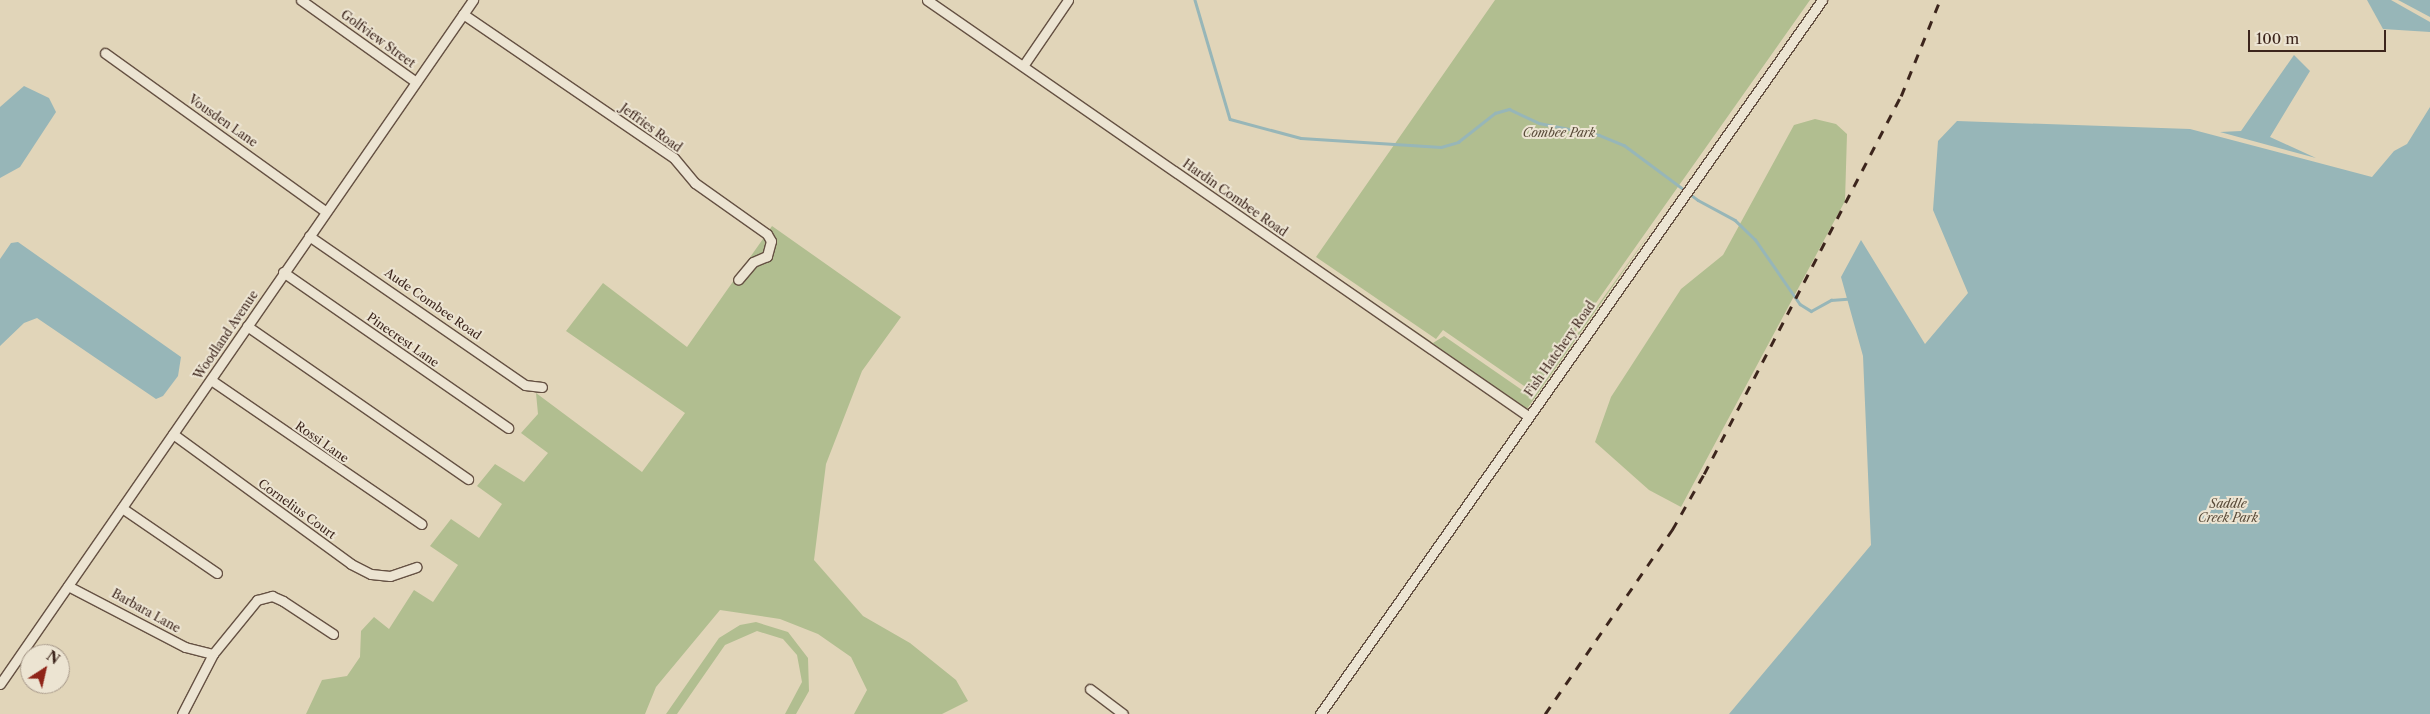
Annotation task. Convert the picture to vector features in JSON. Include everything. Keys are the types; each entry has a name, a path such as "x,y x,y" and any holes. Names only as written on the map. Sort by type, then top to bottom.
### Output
{"street":[{"name":"Golfview Street","path":"301,0 416,82"},
{"name":"Woodland Avenue","path":"0,684 211,380 283,272 473,0"},
{"name":"Hardin Combee Road","path":"927,0 1528,416"},
{"path":"1023,66 1068,0"},
{"name":"Fish Hatchery Road","path":"1320,714 1682,196 1822,0"},
{"name":"Jeffries Road","path":"463,14 674,158 695,183 767,234 771,241 767,256 753,262 738,280"},
{"name":"Vousden Lane","path":"105,53 326,211"},
{"name":"Aude Combee Road","path":"309,236 525,385 542,387"},
{"name":"Pinecrest Lane","path":"283,272 508,428"},
{"path":"247,326 468,479"},
{"name":"Rossi Lane","path":"211,380 421,524"},
{"name":"Cornelius Court","path":"173,434 351,564 370,574 390,576 416,567"},
{"path":"122,508 217,574"},
{"name":"Barbara Lane","path":"68,586 185,647 213,654"},
{"path":"182,714 213,654 257,600 266,597 283,601 333,634"},
{"path":"1090,689 1123,714"}],"green space":[{"name":"Combee Park","path":"1495,0 1810,0 1533,392 1443,330 1436,339 1316,257"},
{"path":"1815,119 1836,124 1847,134 1845,201 1681,507 1649,490 1595,442 1611,397 1681,289 1723,255 1794,125"},
{"path":"1657,223 1527,409 1318,264 1433,343 1444,336 1532,397"},
{"path":"772,226 901,317 862,371 826,464 814,560 863,616 910,643 956,680 968,701 942,714 854,714 867,690 851,657 818,634 780,619 720,610 656,687 645,714 306,714 322,680 347,676 360,657 361,631 374,617 389,629 414,590 433,602 458,565 430,546 451,519 479,538 502,504 477,486 495,464 524,482 548,453 521,433 538,414 536,393 642,472 685,413 566,331 603,283 687,347"},
{"path":"756,622 788,632 808,658 809,691 796,714 785,714 802,682 797,655 783,639 757,631 725,645 677,714 666,714 719,638 740,625"}],"water":[{"path":"2367,0 2391,0 2430,22 2430,32 2383,29"},
{"path":"2398,0 2430,0 2430,17 2400,1"},
{"path":"2294,55 2310,71 2270,137 2316,158 2220,132 2241,131"},
{"path":"24,86 49,98 56,112 20,167 0,178 0,107"},
{"name":"Saddle Creek Park","path":"2430,107 2430,714 1729,714 1871,545 1863,356 1841,277 1861,240 1925,344 1968,293 1933,210 1938,141 1957,121 2190,129 2372,177 2394,151 2407,144"},
{"path":"18,242 181,357 178,376 163,396 156,399 37,318 24,323 0,346 0,259 11,243"}],"waterway":[{"path":"1195,0 1230,119 1301,138 1441,147 1458,142 1495,113 1509,109 1539,123 1599,135 1624,145 1698,200 1735,220 1755,239 1800,304 1811,311 1831,300 1847,299"}],"railway":[{"path":"1545,714 1672,530 1704,474 1901,96 1940,0"}]}
